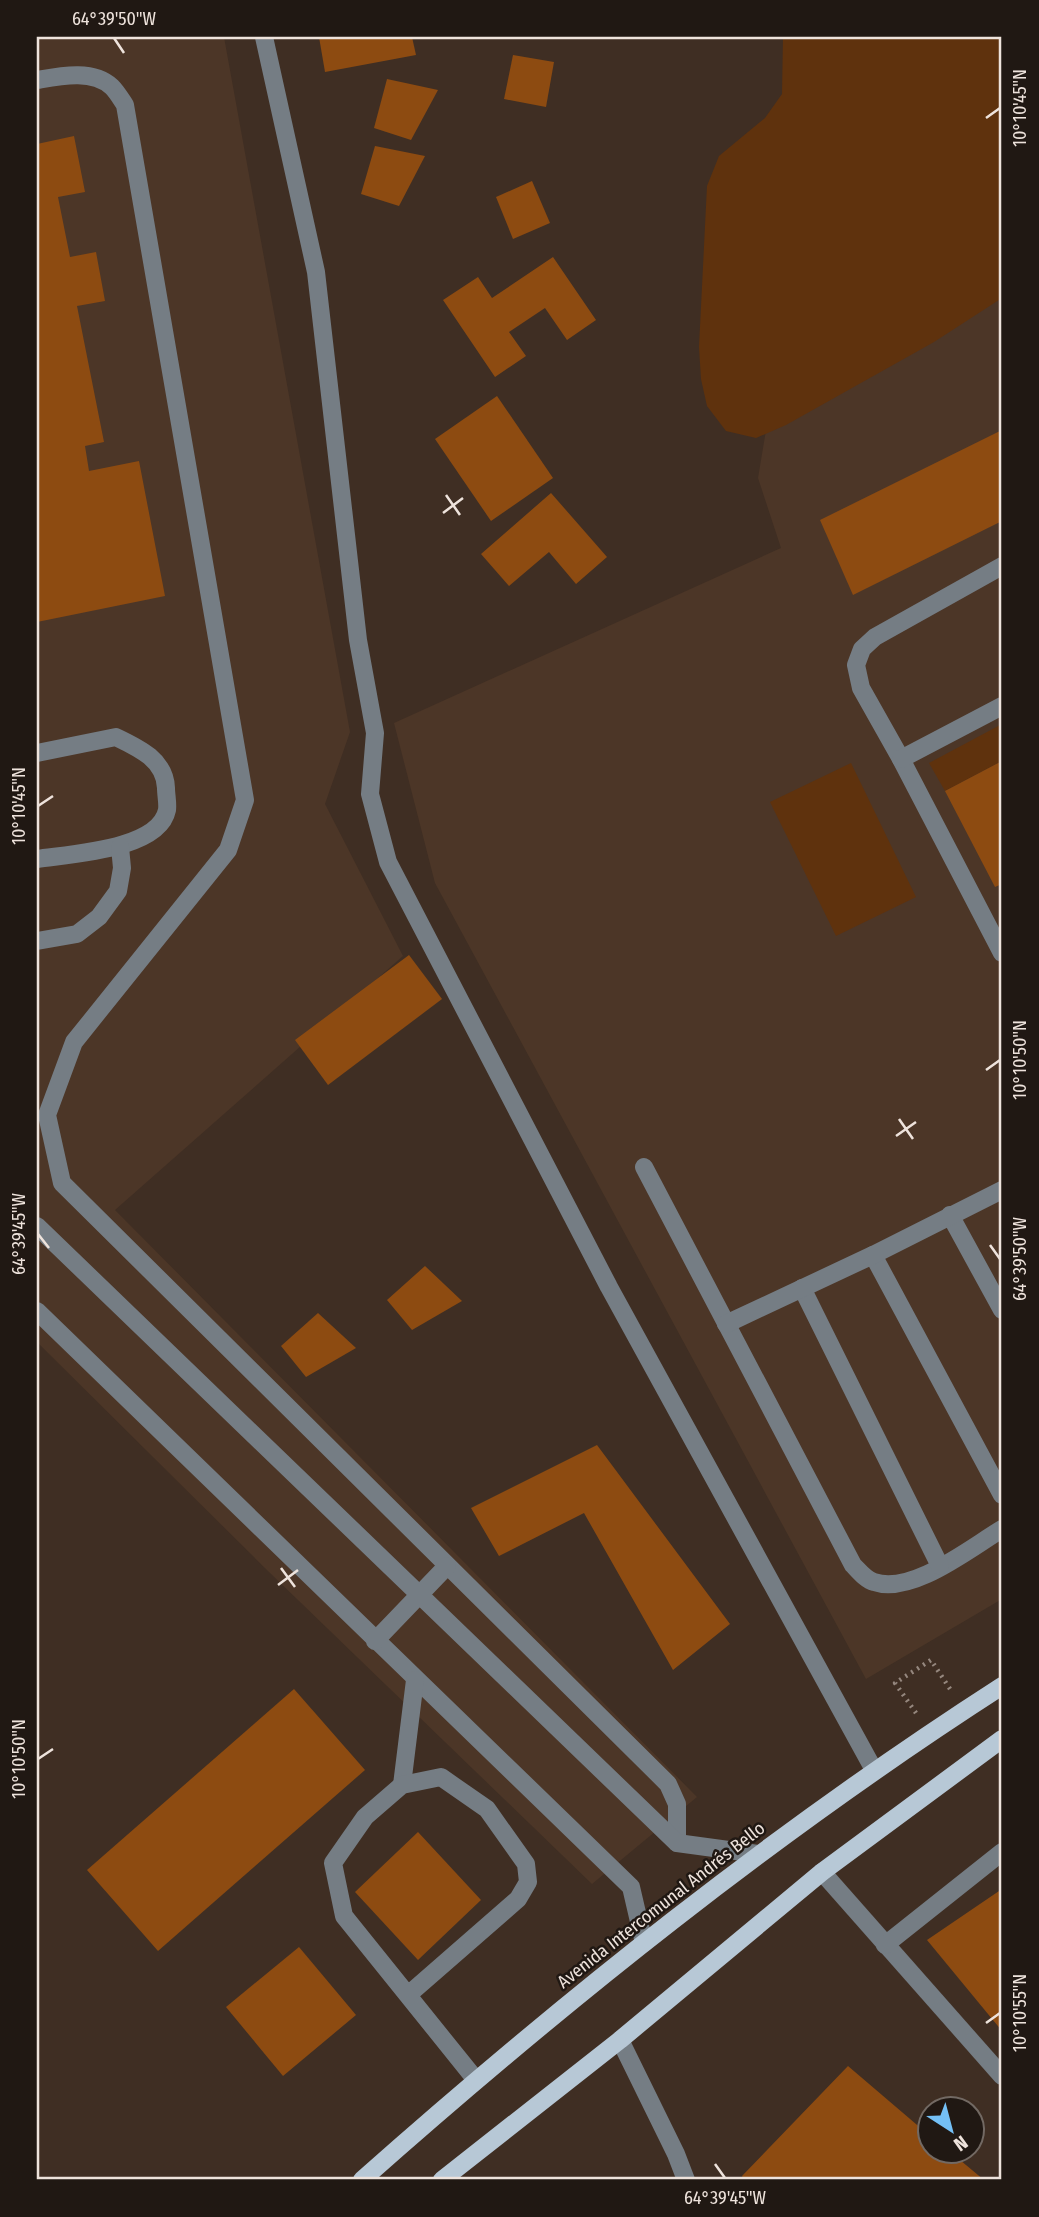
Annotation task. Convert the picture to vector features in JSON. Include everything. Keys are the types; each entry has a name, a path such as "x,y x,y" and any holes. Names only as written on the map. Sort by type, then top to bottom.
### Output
{"main road":[{"name":"Avenida Intercomunal Andrés Bello","path":"362,2180 476,2080 758,1854 874,1770 1002,1686"},
{"path":"442,2180 620,2040 822,1872 1002,1739"}],"street":[{"path":"264,37 316,272 358,640 375,733 370,794 388,862 609,1287 874,1770"},
{"path":"37,80 61,75 88,75 111,86 125,105 245,800 228,850 74,1042 47,1115 62,1183 668,1784 677,1804 677,1843"},
{"path":"1002,566 875,637 863,649 856,665 861,688 1002,953"},
{"path":"901,759 1002,706"},
{"path":"37,753 117,737 153,758 166,783 167,812 153,831 120,847 37,859"},
{"path":"37,941 77,934 99,917 118,891 122,868 120,847"},
{"path":"644,1167 853,1565 871,1582 892,1586 917,1579 1002,1529"},
{"path":"726,1324 873,1255 1002,1190"},
{"path":"950,1215 1002,1310"},
{"path":"37,1226 677,1843 758,1854"},
{"path":"873,1255 1002,1495"},
{"path":"802,1288 940,1566"},
{"path":"37,1311 631,1887 644,1943"},
{"path":"375,1640 447,1566"},
{"path":"402,1785 415,1680"},
{"path":"408,1995 518,1899 528,1882 527,1864 487,1809 441,1777 402,1785 365,1817 333,1863 344,1916 476,2080"},
{"path":"886,1945 1002,1852"},
{"path":"822,1872 1002,2076"},
{"path":"620,2040 686,2180"}],"path":[{"path":"929,1733 895,1683 931,1660"}],"shaded area":[{"path":"37,37 224,37 350,732 325,804 403,956 115,1210 697,1797 592,1884 269,1572 37,1342"},
{"path":"783,37 1002,37 1002,298 934,342 786,425 756,438 726,431 707,406 701,379 699,347 707,186 719,156 765,118 782,94"},
{"path":"1002,279 1002,1599 866,1679 435,883 394,723 781,548 758,478 767,424"},
{"path":"1002,724 1002,761 945,791 929,763"},
{"path":"851,763 916,897 836,936 770,802"}],"building":[{"path":"319,37 412,37 416,55 325,72"},
{"path":"513,55 554,62 546,107 504,99"},
{"path":"387,79 438,90 411,140 374,128"},
{"path":"74,136 85,192 58,197 70,257 96,252 105,301 77,306 104,442 85,446 89,471 139,461 165,596 37,622 37,144"},
{"path":"375,146 425,156 399,206 361,194"},
{"path":"532,181 550,223 513,239 496,197"},
{"path":"553,257 596,320 567,340 545,308 509,332 526,356 495,377 443,300 478,277 492,298"},
{"path":"497,396 553,478 491,521 435,439"},
{"path":"1002,430 1002,521 853,595 820,520"},
{"path":"551,493 607,557 576,584 549,552 509,586 481,554"},
{"path":"1002,761 1002,884 995,887 945,791"},
{"path":"409,955 442,999 328,1085 295,1040"},
{"path":"425,1266 462,1301 412,1330 387,1300"},
{"path":"318,1313 356,1348 306,1377 281,1346"},
{"path":"597,1445 730,1624 673,1670 584,1513 499,1556 471,1508"},
{"path":"294,1689 365,1770 158,1951 87,1870"},
{"path":"418,1832 481,1900 418,1960 355,1892"},
{"path":"1002,1889 1002,2031 927,1940"},
{"path":"299,1947 356,2015 283,2076 226,2007"},
{"path":"848,2066 916,2124 916,2164 965,2164 984,2180 744,2180 742,2176"}]}
